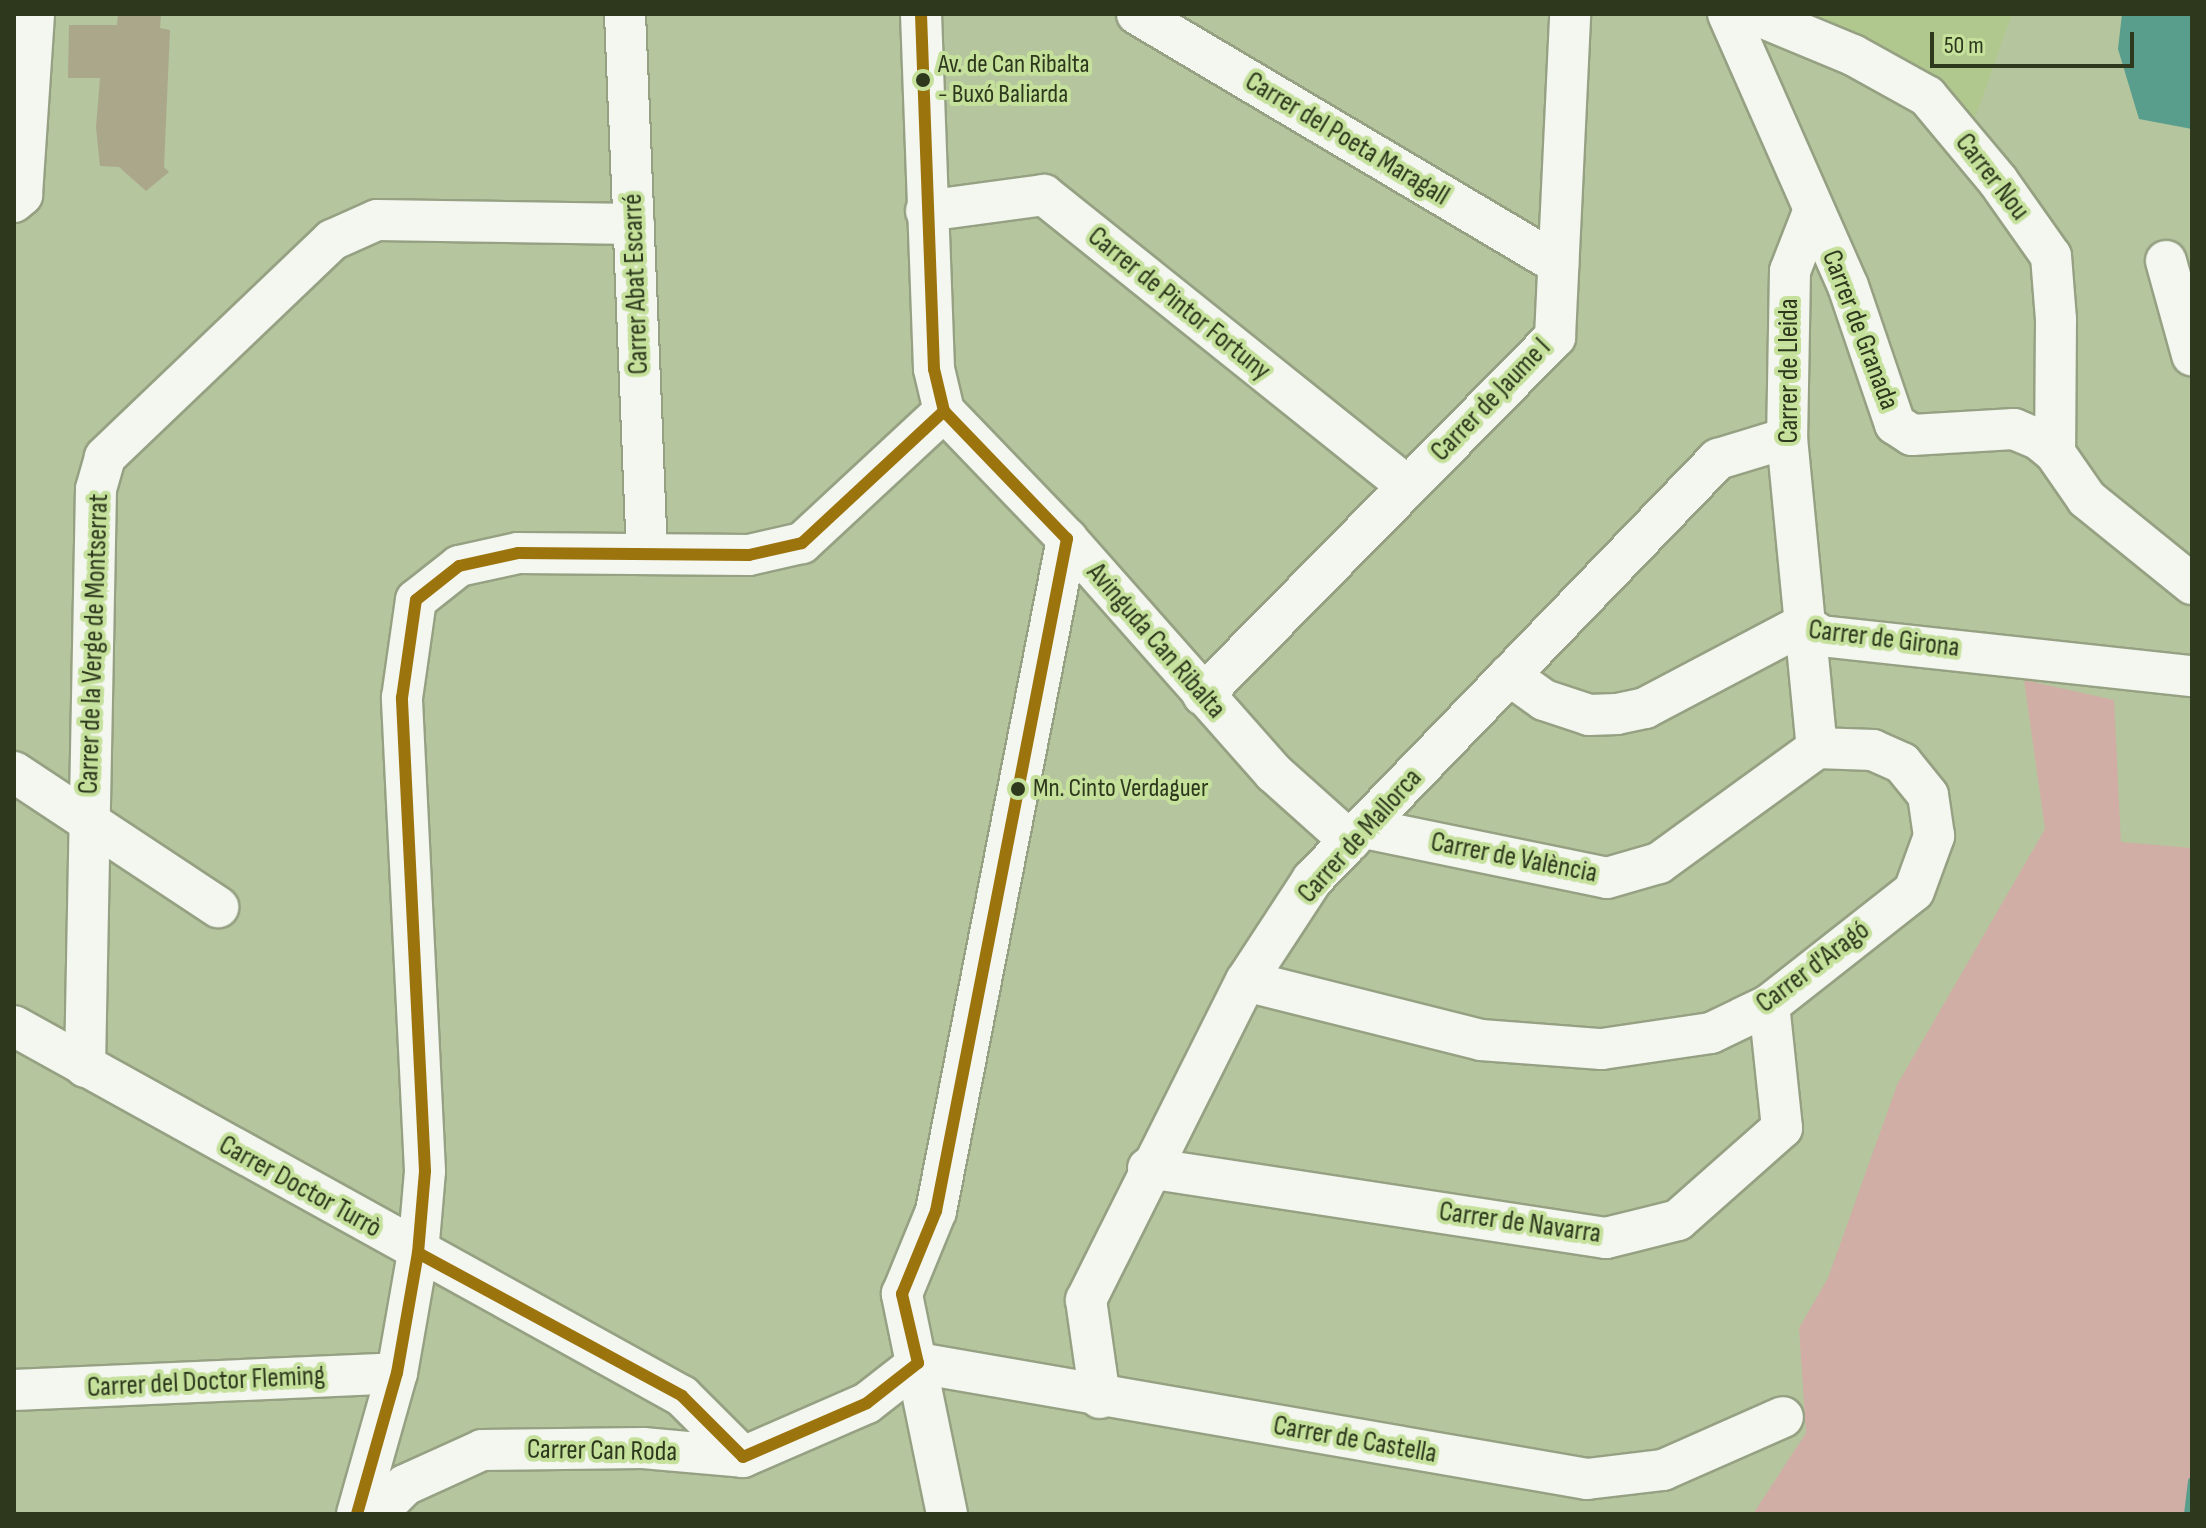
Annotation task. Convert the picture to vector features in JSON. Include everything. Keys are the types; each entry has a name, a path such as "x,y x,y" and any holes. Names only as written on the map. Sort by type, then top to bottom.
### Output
{"street":[{"path":"14,202 22,195 34,14"},
{"name":"Carrer Abat Escarré","path":"625,14 647,554"},
{"path":"357,1514 397,1373 418,1253 425,1171 402,698 416,600 459,566 518,553 749,555 802,543 944,411 934,369 921,14"},
{"name":"Carrer del Poeta Maragall","path":"1137,14 1558,264"},
{"name":"Carrer de Jaume I","path":"1203,695 1555,337 1570,14"},
{"path":"1728,14 1813,212"},
{"name":"Carrer Nou","path":"1754,14 1853,55 1927,96 1998,181 2051,256 2056,319 2055,453"},
{"name":"Carrer de Pintor Fortuny","path":"926,211 1044,195 1407,486"},
{"name":"Carrer de Lleida","path":"1813,212 1790,271 1787,438 1817,748"},
{"name":"Carrer de Granada","path":"1813,212 1848,286 1895,424 1912,435 2014,429 2055,453 2087,499 2192,584"},
{"name":"Carrer de la Verge de Montserrat","path":"85,1067 96,489 105,457 332,240 377,220 634,224"},
{"path":"2166,261 2192,355"},
{"name":"Avinguda Can Ribalta","path":"944,411 1067,539 1274,773 1357,835"},
{"name":"Carrer de Mallorca","path":"1100,1398 1086,1300 1148,1168 1246,981 1312,880 1718,459 1787,438"},
{"path":"947,1514 902,1294 936,1211 1067,539"},
{"name":"Carrer de Girona","path":"1509,675 1544,700 1589,715 1617,714 1645,708 1804,624 1821,636 2192,676"},
{"name":"Carrer de València","path":"1357,835 1607,878 1659,863 1817,748"},
{"name":"Carrer d'Aragó","path":"1246,981 1481,1040 1602,1049 1711,1033 1769,1005 1914,891 1934,836 1928,795 1902,763 1873,750 1817,748"},
{"path":"14,772 218,907"},
{"name":"Carrer de Navarra","path":"1148,1168 1606,1238 1678,1220 1782,1128 1769,1005"},
{"name":"Carrer Doctor Turrò","path":"14,1026 418,1253 682,1396 743,1457"},
{"name":"Carrer de Castella","path":"918,1363 1584,1497 1663,1470 1783,1417"},
{"name":"Carrer Can Roda","path":"376,1514 405,1485 482,1450 643,1448 743,1457 867,1403 918,1363"},
{"name":"Carrer del Doctor Fleming","path":"14,1390 397,1373"}],"shaded area":[{"path":"1784,14 2012,14 1972,126"},
{"path":"2024,680 2114,700 2121,842 2192,848 2192,1514 1753,1514 1806,1433 1799,1328 1828,1278 1897,1085 2045,829"}],"water":[{"path":"2122,14 2192,14 2192,129 2139,119 2118,49"}],"building":[{"path":"118,14 161,14 160,28 170,30 164,167 169,172 146,191 119,167 100,166 96,127 100,78 68,78 69,25 117,25"}],"waterway":[{"path":"2188,1514 2192,1481"}],"transit line":[{"path":"418,1253 682,1396 743,1457 867,1403 918,1363 902,1294 936,1211 1067,539 944,411 934,369 921,14"},
{"path":"357,1514 397,1373 418,1253 425,1171 402,698 416,600 459,566 518,553 749,555 802,543 944,411"}],"place":[{"name":"Av. de Can Ribalta - Buxó Baliarda","path":"923,80"},
{"name":"Mn. Cinto Verdaguer","path":"1018,789"}]}
